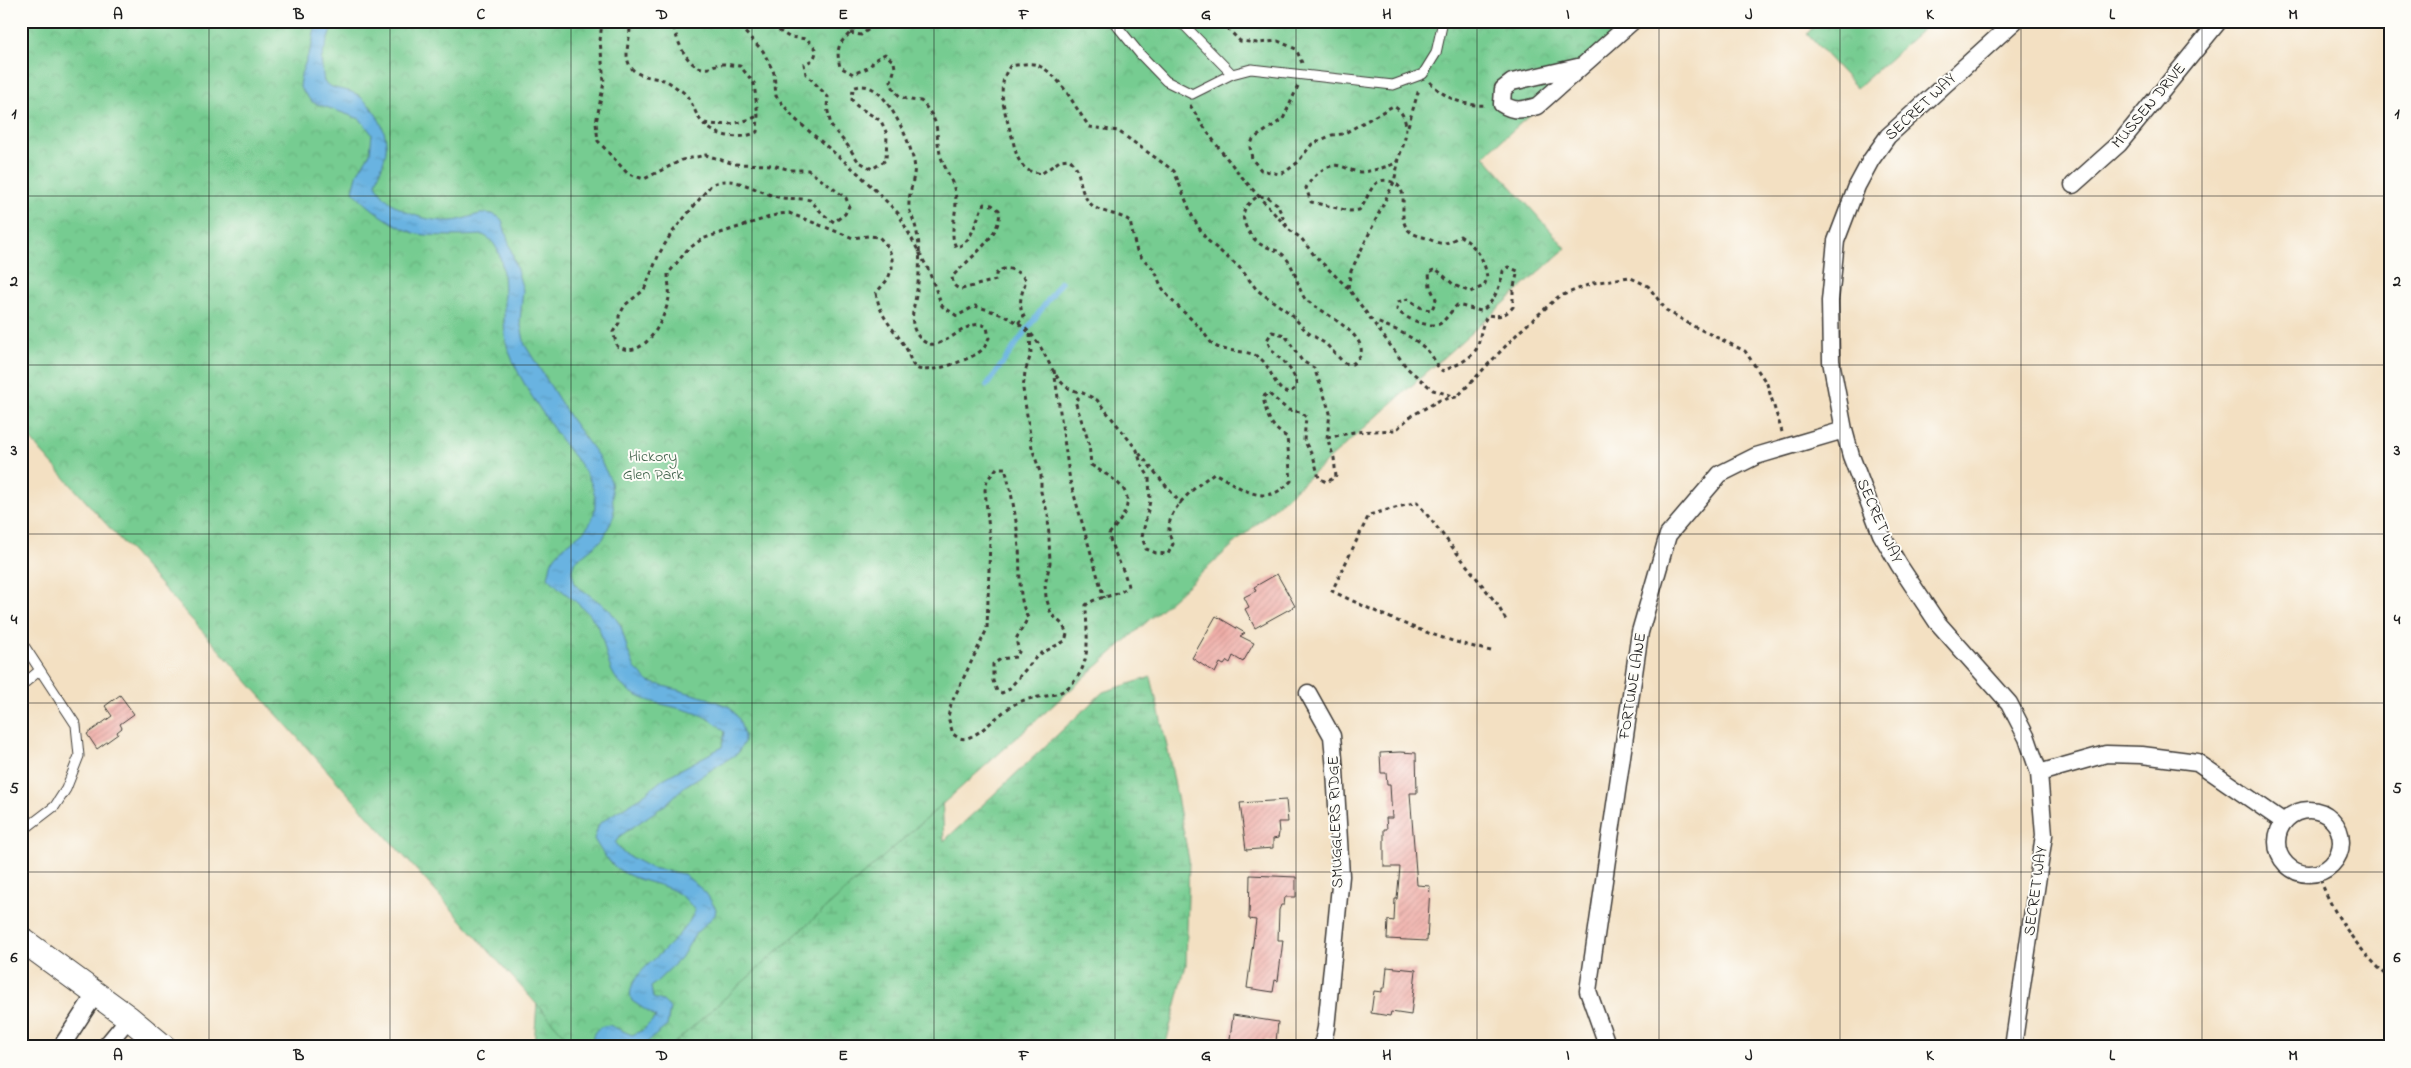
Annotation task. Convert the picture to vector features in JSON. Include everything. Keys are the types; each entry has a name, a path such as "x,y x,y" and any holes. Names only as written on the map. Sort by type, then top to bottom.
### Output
{"street":[{"path":"1582,66 1512,82 1503,89 1502,104 1510,109 1522,110 1537,106 1633,21"},
{"name":"SECRET WAY","path":"2013,1047 2044,835 2039,773 2027,738 2009,703 1937,622 1898,565 1881,534 1851,456 1844,430 1831,361 1830,300 1836,240 1857,186 1871,160 1888,136 2015,21"},
{"name":"MUSSEN DRIVE","path":"2072,185 2119,144 2219,21"},
{"name":"FORTUNE LANE","path":"1608,1047 1588,991 1640,632 1668,535 1720,474 1756,456 1844,430"},
{"name":"SMUGGLERS RIDGE","path":"1308,693 1332,736 1341,876 1326,1028 1322,1047"},
{"path":"2039,773 2106,754 2142,755 2197,762 2284,822"},
{"path":"2302,810 2318,811 2332,819 2338,828 2341,839 2340,850 2336,860 2328,868 2318,872 2298,872 2290,867 2283,860 2277,841 2284,822 2302,810"},
{"path":"21,939 96,993 164,1047"},
{"path":"60,1047 96,993"},
{"path":"106,1047 129,1018"}],"lane":[{"path":"1113,21 1140,54 1166,81 1192,94 1232,74 1251,69 1394,84 1423,74 1436,54 1443,21"},
{"path":"1173,21 1185,26 1232,74"},
{"path":"21,641 76,725 79,756 66,789 55,806 21,832"},
{"path":"21,686 40,670"}],"path":[{"path":"602,21 600,42 604,82 596,123 598,141 628,174 644,180 682,160 706,155 734,164 772,165 791,170 808,170 840,192 846,198 849,206 846,214 834,222 824,215 810,200 783,198 739,183 720,180 711,185 671,234 659,254 644,290 625,305 619,316 619,323 613,332 617,346 625,351 634,351 646,343 662,316 669,297 668,274 687,250 702,239 779,214 789,214 853,238 878,237 888,247 892,257 892,268 888,279 876,292 878,308 906,349 914,367 921,371 952,364 983,349 989,338 986,327 976,323 966,326 952,338 940,342 929,343 920,339 914,329 912,318 918,289 919,254 917,230 910,207 915,164 902,129 890,107 879,92 859,85 853,88 852,100 857,106 881,121 887,134 886,160 872,169 858,161 831,126 827,107 828,96 806,74 804,64 812,61 816,55 816,49 807,40 789,37 773,27 768,21"},
{"path":"629,21 631,27 626,54 629,65 636,73 666,81 686,93 702,122 723,136 742,138 756,132 758,116 754,83 740,66 717,64 710,68 701,68 691,61 677,40 672,21"},
{"path":"734,21 763,51 774,73 776,96 790,114 859,174 898,213 928,269 942,306 957,316 976,306 1000,313 1020,325 1043,350 1054,370 1068,388 1097,400 1181,504"},
{"path":"859,21 840,42 837,54 840,67 853,74 870,67 874,60 885,54 894,62 895,68 891,81 898,96 905,100 921,101 932,114 938,127 941,158 950,173 956,199 953,228 956,247 962,245 970,238 984,204 992,205 999,210 1001,218 996,230 952,277 953,284 957,288 962,289 996,280 996,274 999,270 1012,269 1019,272 1026,280 1020,299 1020,308 1024,317 1019,322 1020,325"},
{"path":"849,32 862,34 880,21"},
{"path":"1008,21 1021,21"},
{"path":"1224,21 1229,30 1240,41 1258,43 1278,41 1296,50 1302,62 1303,75 1283,119 1253,138 1250,147 1252,159 1261,170 1278,174 1285,172 1297,163 1312,144 1332,134 1343,134 1393,106 1400,110 1407,122 1404,143 1398,160 1390,165 1363,172 1351,171 1339,165 1311,178 1306,188 1311,202 1359,210 1377,183 1384,180 1394,182 1401,190 1404,198 1404,222 1411,233 1438,245 1450,242 1460,236 1472,243 1481,256 1487,278 1484,286 1470,292 1454,286 1436,269 1429,272 1430,287 1436,299 1432,310 1422,310 1408,298 1398,302 1397,310 1403,317 1434,326 1440,324 1457,305 1481,311 1487,308 1501,284 1503,271 1508,267 1518,270 1518,278 1513,290 1513,307 1507,314 1497,317 1488,315 1482,323 1478,347 1473,354 1443,372 1439,369 1432,356 1404,333 1374,322"},
{"path":"1137,450 1141,464 1149,477 1150,501 1142,537 1146,549 1156,553 1168,554 1173,544 1168,530 1170,519 1185,496 1214,473 1242,490 1255,495 1268,496 1284,488 1290,481 1287,437 1275,430 1268,419 1263,397 1265,395 1272,396 1288,410 1301,412 1306,417 1304,440 1314,459 1319,478 1326,482 1336,477 1334,458 1327,438 1330,414 1314,368 1302,361 1285,335 1272,332 1267,340 1273,353 1286,362 1296,380 1297,386 1294,390 1287,392 1279,389 1274,382 1271,371 1263,361 1248,351 1230,351 1215,346 1200,328 1178,308 1162,287 1154,271 1138,253 1130,221 1116,214 1098,211 1085,197 1075,164 1069,159 1062,160 1040,174 1028,171 1019,161 1004,112 1004,75 1010,66 1036,65 1050,75 1065,90 1090,127 1118,131 1165,163 1174,171 1193,218 1206,239 1240,270 1256,290 1291,314 1307,332 1326,344 1344,363 1352,364 1359,359 1362,352 1361,344 1355,335 1305,299 1300,292 1294,270 1282,254 1260,244 1249,233 1243,217 1247,205 1258,196 1267,197 1277,204 1288,229"},
{"path":"1423,74 1436,89 1450,98 1474,106 1502,104"},
{"path":"1348,288 1351,271 1394,182 1423,74"},
{"path":"1185,90 1190,105 1209,137 1288,229 1300,238 1314,255 1348,288 1407,368 1433,390 1457,397"},
{"path":"702,122 715,125 739,123 758,116"},
{"path":"1327,438 1354,432 1396,430 1411,416 1440,400 1457,397 1518,332 1558,296 1593,283 1630,277 1648,286 1666,310 1693,326 1745,351 1767,384 1786,447"},
{"path":"1030,334 1031,354 1025,372 1023,389 1029,418 1032,448 1041,475 1041,492 1048,514 1050,563 1046,597 1051,614 1063,625 1066,634 1065,641 1038,654 1008,690 1002,694 997,691 993,681 993,664 1001,659 1016,657 1018,652 1016,639 1028,618 1023,608 1019,579 1019,548 1009,486 1004,468 997,468 987,480 984,490 990,540 987,629 951,704 948,717 952,734 965,738 1017,704 1032,698 1051,697 1065,690 1079,673 1087,655 1086,605 1119,595 1128,587 1126,576 1110,543 1109,534 1121,522 1128,508 1125,490 1113,478 1091,465 1089,443 1076,401 1083,393"},
{"path":"1054,370 1070,481 1104,598"},
{"path":"1491,652 1452,642 1395,622 1332,591 1369,514 1417,502 1497,604 1507,622"},
{"path":"2318,872 2323,889 2338,916 2354,938 2390,978"}],"green space":[{"path":"21,21 938,702 944,841 1103,692 1151,677 1169,755 1189,860 1186,965 1165,1047 534,1047 544,895"},
{"name":"Hickory Glen Park","path":"21,21 1635,21 1484,156 1566,248 670,1047 575,1047 21,429"},
{"path":"1820,21 1932,21 1857,88 1807,34"}],"water":[{"path":"316,21 331,21 331,30 321,60 324,82 332,87 352,92 362,98 372,109 383,129 386,152 376,184 381,193 397,207 427,219 455,221 476,215 490,214 496,215 502,220 523,290 520,321 525,345 571,419 598,456 611,481 614,515 603,539 574,562 572,571 575,585 609,609 621,626 635,668 649,682 707,698 730,707 739,719 744,742 738,753 685,786 666,804 620,836 615,843 623,853 651,868 684,874 706,893 716,909 715,915 696,933 681,958 651,987 653,998 663,1001 670,1008 667,1026 641,1047 591,1047 593,1035 600,1027 609,1025 632,1035 643,1030 656,1017 632,1001 630,993 632,986 641,971 666,948 690,920 695,911 687,901 670,889 641,880 621,871 606,857 594,839 599,824 641,797 663,779 722,747 725,732 714,722 703,716 650,701 637,696 625,688 614,675 595,621 548,577 551,563 559,551 580,534 591,521 594,512 594,492 583,468 562,441 532,396 508,349 504,320 503,269 499,254 493,243 483,235 428,235 406,230 366,204 353,191 358,172 370,153 372,134 360,119 312,102 300,88 301,74 312,45"}],"building":[{"path":"1277,574 1295,606 1255,628 1245,609 1249,607 1244,597 1256,591 1254,587"},
{"path":"1216,616 1245,633 1240,636 1254,643 1243,662 1233,656 1230,663 1227,661 1224,665 1220,663 1215,673 1192,658"},
{"path":"120,695 134,714 120,724 122,728 117,732 118,734 97,749 87,734 112,716 105,706"},
{"path":"1380,753 1416,753 1417,793 1410,793 1417,885 1430,886 1427,941 1387,939 1388,920 1394,921 1400,867 1384,867 1384,829 1387,829 1386,818 1392,818 1390,785 1387,785 1386,773 1381,773"},
{"path":"1286,800 1288,822 1278,822 1279,833 1278,838 1273,839 1273,848 1246,850 1240,803"},
{"path":"1250,875 1296,877 1296,897 1285,897 1284,905 1281,905 1279,910 1278,940 1283,940 1278,981 1275,980 1273,992 1247,988 1256,920 1249,919"},
{"path":"1387,967 1416,970 1411,1015 1391,1012 1390,1016 1371,1013 1374,991 1382,992 1382,988 1385,988"},
{"path":"1233,1015 1278,1022 1276,1042 1264,1040 1264,1047 1229,1047"}],"waterway":[{"path":"987,385 1061,282"}]}
